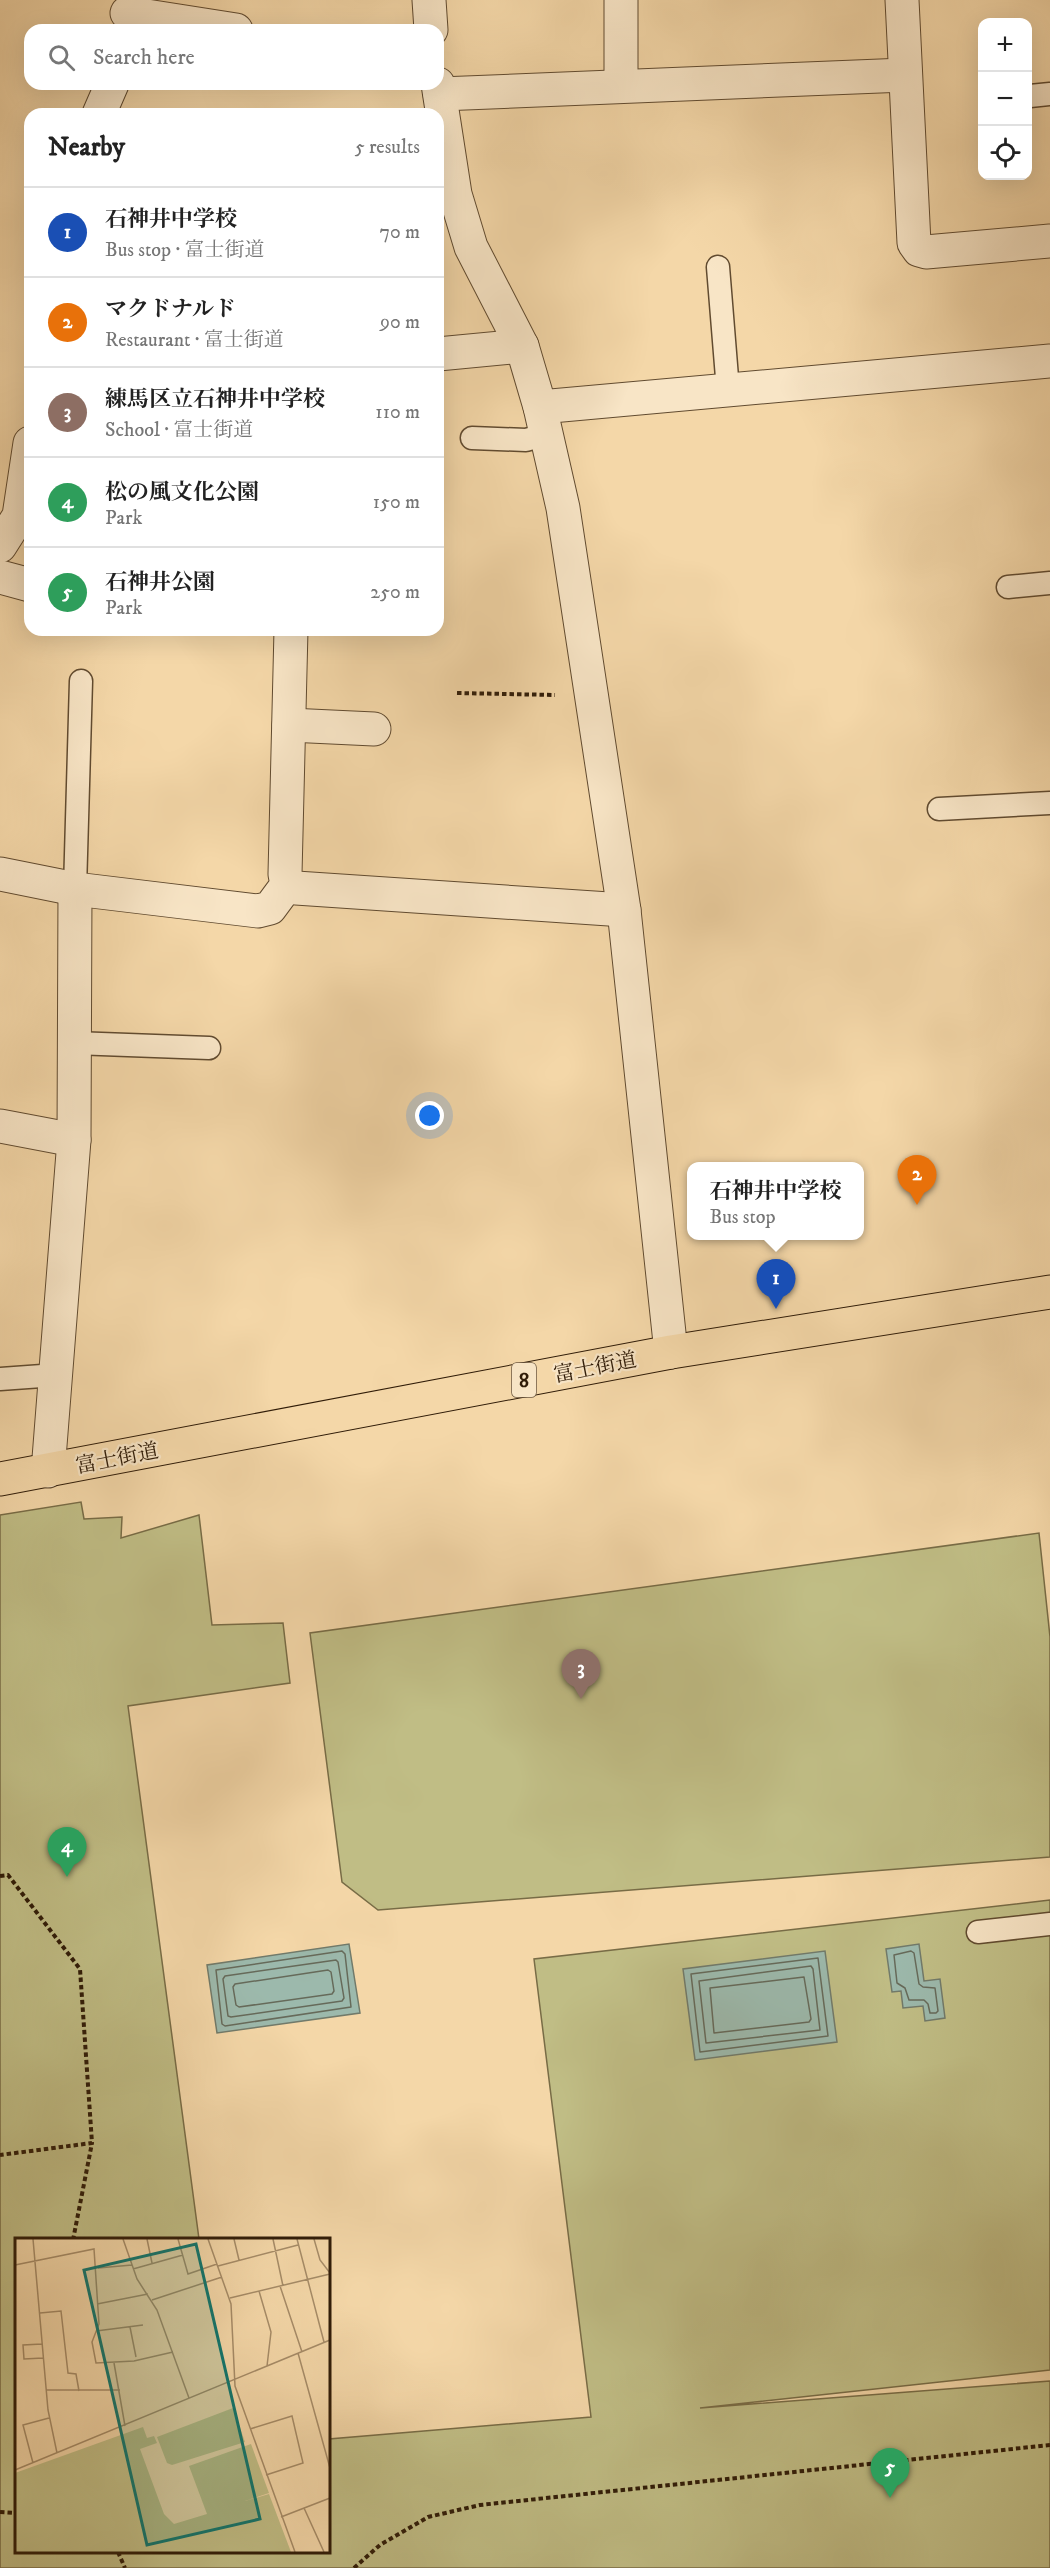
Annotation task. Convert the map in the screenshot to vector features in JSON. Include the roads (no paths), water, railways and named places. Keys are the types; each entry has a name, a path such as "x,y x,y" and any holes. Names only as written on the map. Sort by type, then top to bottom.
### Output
{"main road":[{"name":"富士街道","path":"0,1479 671,1352 1050,1292"}],"street":[{"path":"429,0 431,24"},
{"path":"621,0 621,86"},
{"path":"902,0 914,243 926,252 1050,241"},
{"path":"126,14 195,24"},
{"path":"444,89 621,86 905,75"},
{"path":"102,108 109,90"},
{"path":"439,90 442,108"},
{"path":"444,122 455,194 471,247 522,346 544,421 563,507 624,910 671,1352"},
{"path":"444,353 522,346"},
{"path":"544,421 728,390 1050,361"},
{"path":"0,546 19,516 24,483"},
{"path":"0,577 24,583"},
{"path":"0,874 75,889 258,911 270,908 287,885 285,874 291,636"},
{"path":"289,725 374,729"},
{"path":"287,885 624,910"},
{"path":"48,1471 74,1140 75,889"},
{"path":"0,1126 74,1140"}],"lane":[{"path":"718,267 728,390"},
{"path":"472,438 526,440 544,421"},
{"path":"1008,587 1050,583"},
{"path":"75,889 81,681"},
{"path":"939,809 1050,803"},
{"path":"74,1043 209,1048"},
{"path":"0,1379 56,1375"},
{"path":"978,1932 1050,1924"}],"water":[{"path":"349,1944 360,2013 217,2033 207,1965"},
{"path":"919,1944 924,1981 940,1979 945,2018 925,2021 923,2006 903,2008 901,1991 892,1992 886,1949"},
{"path":"825,1951 837,2042 695,2060 683,1969"}],"place":[{"name":"マクドナルド","path":"917,1205"},
{"name":"石神井中学校","path":"776,1309"},
{"name":"練馬区立石神井中学校","path":"581,1699"},
{"name":"松の風文化公園","path":"67,1877"},
{"name":"石神井公園","path":"890,2498"}]}
